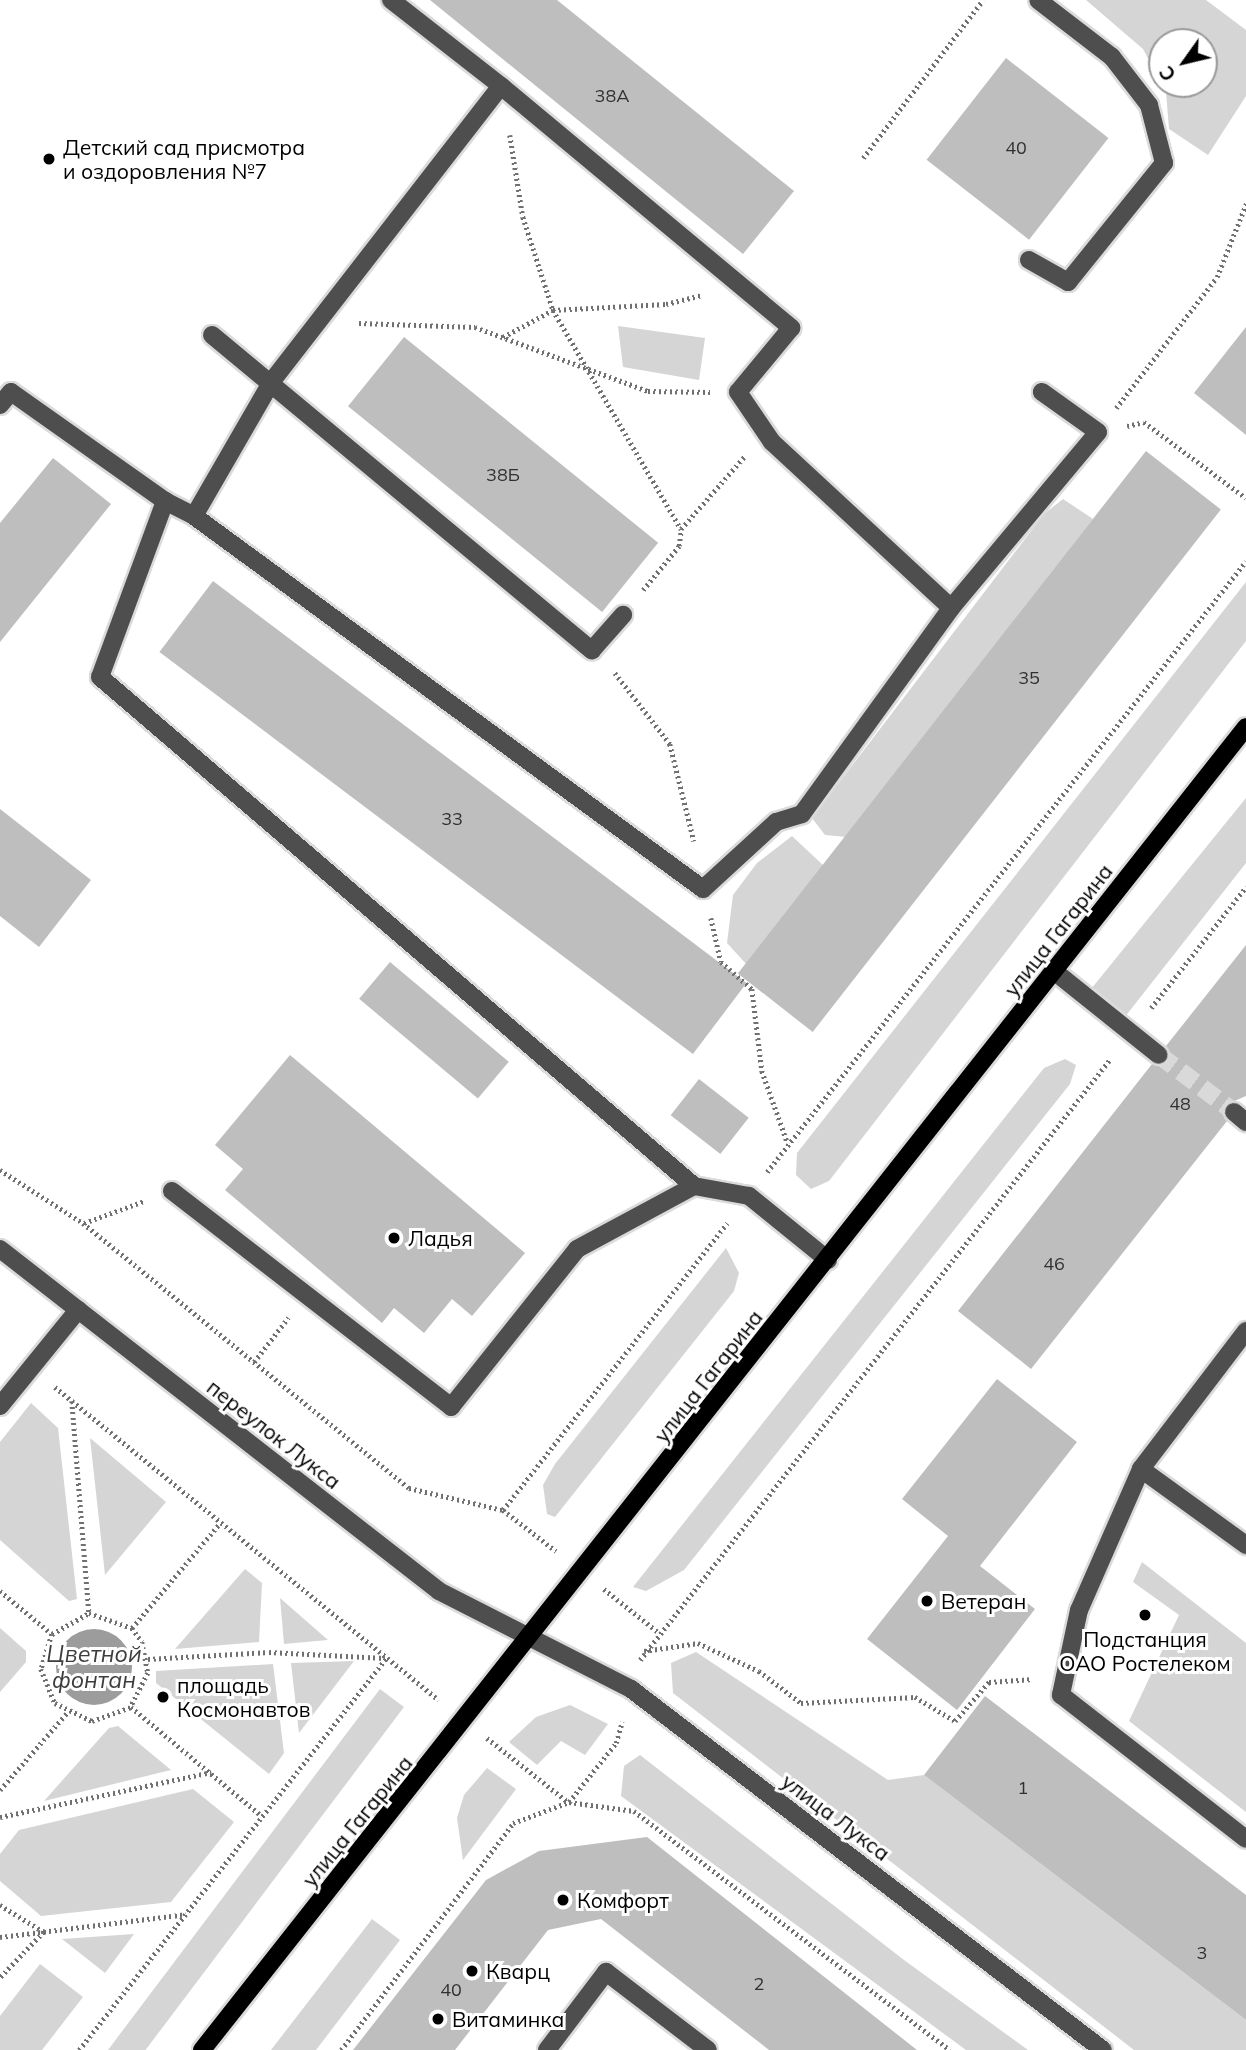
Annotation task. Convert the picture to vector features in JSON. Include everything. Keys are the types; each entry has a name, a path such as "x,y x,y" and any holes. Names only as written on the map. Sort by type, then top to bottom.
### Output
{"main road":[{"name":"улица Гагарина","path":"202,2050 530,1639 1246,727"}],"street":[{"path":"391,0 501,86 791,328 738,392 766,433 951,608"},
{"path":"1028,260 1068,282 1164,163 1149,105 1112,57 1038,0"},
{"path":"194,516 272,381 501,86"},
{"path":"212,335 272,381 592,650 623,615"},
{"path":"0,405 11,392 165,501 194,516 702,889 776,822 802,814 951,608 1098,432 1042,392"},
{"path":"165,501 100,677 694,1186 749,1196 828,1260"},
{"path":"1054,971 1159,1055"},
{"path":"173,1191 451,1407 577,1249 694,1186"},
{"name":"переулок Лукса","path":"0,1249 439,1591 530,1639"},
{"path":"0,1405 78,1310"},
{"path":"1246,1331 1141,1469 1079,1610 1061,1695 1246,1839"},
{"path":"1141,1469 1246,1545"},
{"name":"улица Лукса","path":"530,1639 632,1689 1103,2050"},
{"path":"547,2050 607,1972 708,2050"}],"path":[{"path":"863,158 983,0"},
{"path":"501,86 523,217 553,310 585,370 681,529"},
{"path":"1098,432 1217,277 1246,204"},
{"path":"502,337 553,310 666,304 740,285"},
{"path":"319,322 475,327 585,370 648,391 738,392"},
{"path":"1098,432 1144,422 1246,498"},
{"path":"623,615 679,546 681,529 766,433"},
{"path":"0,1170 83,1223 409,1488 503,1510 1246,561"},
{"path":"592,650 643,703 670,744 721,962 752,989 762,1071 789,1145"},
{"path":"1023,1678 989,1682 955,1721 915,1697 801,1703 760,1671 698,1643 643,1651 1246,887"},
{"path":"83,1223 173,1191"},
{"path":"254,1362 306,1294"},
{"path":"31,1368 386,1658"},
{"path":"72,1401 89,1613"},
{"path":"132,1628 220,1522"},
{"path":"0,1591 52,1634"},
{"path":"89,1613 132,1628 148,1659 145,1686 131,1707 103,1720 67,1713 43,1681 42,1657 52,1634 89,1613"},
{"path":"148,1659 269,1652 386,1658"},
{"path":"79,2050 386,1658"},
{"path":"131,1707 262,1816"},
{"path":"0,1790 67,1713"},
{"path":"569,1802 616,1743"},
{"path":"505,1754 569,1802"},
{"path":"0,1817 212,1772"},
{"path":"341,2050 513,1823 569,1802 634,1811 950,2050"},
{"path":"0,1905 44,1932"},
{"path":"0,1937 186,1914"},
{"path":"0,1978 44,1932"}],"shaded area":[{"path":"1086,0 1206,0 1246,30 1246,96 1208,155 1169,129 1166,98 1218,98 1218,28 1148,28 1148,58 1143,49"},
{"path":"618,326 705,338 699,380 623,367"},
{"path":"1063,499 1093,519 846,837 825,835 812,818 1044,514"},
{"path":"1246,582 1246,641 829,1181 811,1189 796,1175 797,1153"},
{"path":"1246,798 1246,863 1124,1018 1106,1025 1085,1008 1091,989"},
{"path":"792,836 824,866 747,965 727,943 733,895 757,863"},
{"path":"1065,1059 1076,1065 1070,1084 684,1570 646,1591 633,1587 1044,1068"},
{"path":"726,1248 739,1273 734,1291 555,1517 547,1514 543,1485 555,1464"},
{"path":"31,1403 58,1428 77,1599 69,1601 0,1540 0,1442"},
{"path":"90,1438 166,1502 105,1575"},
{"path":"1142,1562 1246,1643 1246,1812 1129,1721 1179,1615 1133,1582"},
{"path":"245,1569 262,1583 259,1642 175,1649"},
{"path":"280,1598 328,1640 284,1644"},
{"path":"0,1628 26,1651 26,1662 0,1692"},
{"path":"696,1652 888,1780 924,1775 1246,2020 1246,2050 1134,2050 673,1693 671,1663"},
{"path":"354,1661 299,1733 291,1663"},
{"path":"273,1664 284,1753 269,1774 156,1683 156,1671"},
{"path":"380,1689 404,1707 146,2050 108,2050"},
{"path":"570,1705 608,1724 585,1755 561,1741 537,1765 509,1742 536,1717"},
{"path":"118,1726 171,1770 44,1801 109,1728"},
{"path":"640,1755 904,1960 1028,2050 966,2050 621,1796 624,1766"},
{"path":"487,1768 516,1789 463,1860 457,1818 464,1795"},
{"path":"193,1789 234,1822 171,1902 41,1916 0,1881 0,1854 19,1830"},
{"path":"372,1919 400,1940 316,2050 271,2050"},
{"path":"134,1934 105,1973 62,1939"},
{"path":"40,1964 83,1997 42,2050 0,2050 0,2016"}],"water":[{"name":"Цветной фонтан","path":"87,1629 101,1629 115,1635 126,1646 132,1667 129,1682 121,1694 101,1705 87,1705 73,1699 62,1688 56,1674 56,1660 62,1646 73,1635"}],"building":[{"path":"430,0 557,0 794,191 743,254"},
{"path":"1006,58 1108,138 1029,240 927,160"},
{"path":"1246,327 1246,435 1194,393"},
{"path":"404,337 658,543 602,612 348,406"},
{"path":"1146,451 1221,509 813,1032 738,973"},
{"path":"53,458 111,504 0,642 0,523"},
{"path":"213,581 746,983 693,1054 159,652"},
{"path":"0,809 91,880 39,947 0,916"},
{"path":"1246,945 1246,1096 1225,1105 1227,1121 1031,1369 958,1311 1152,1064 1167,1063 1166,1046"},
{"path":"390,962 509,1062 478,1098 359,999"},
{"path":"290,1055 525,1253 472,1316 452,1299 424,1333 394,1308 382,1323 225,1190 243,1169 215,1145"},
{"path":"699,1079 749,1118 720,1154 671,1115"},
{"path":"997,1379 1077,1442 980,1566 1035,1609 957,1710 867,1639 948,1536 902,1499"},
{"path":"985,1696 1246,1895 1246,2020 924,1775"},
{"path":"647,1837 917,2050 769,2050 601,1919 548,1930 455,2050 353,2050 486,1880 539,1851"}],"tunnel":[{"path":"1159,1055 1234,1112"}],"place":[{"name":"Детский сад присмотра и оздоровления №7","path":"49,159"},
{"name":"Ладья","path":"394,1238"},
{"name":"Ветеран","path":"927,1601"},
{"name":"Подстанция ОАО Ростелеком","path":"1145,1615"},
{"name":"площадь Космонавтов","path":"163,1697"},
{"name":"Комфорт","path":"563,1900"},
{"name":"Кварц","path":"472,1971"},
{"name":"Витаминка","path":"438,2019"}]}
